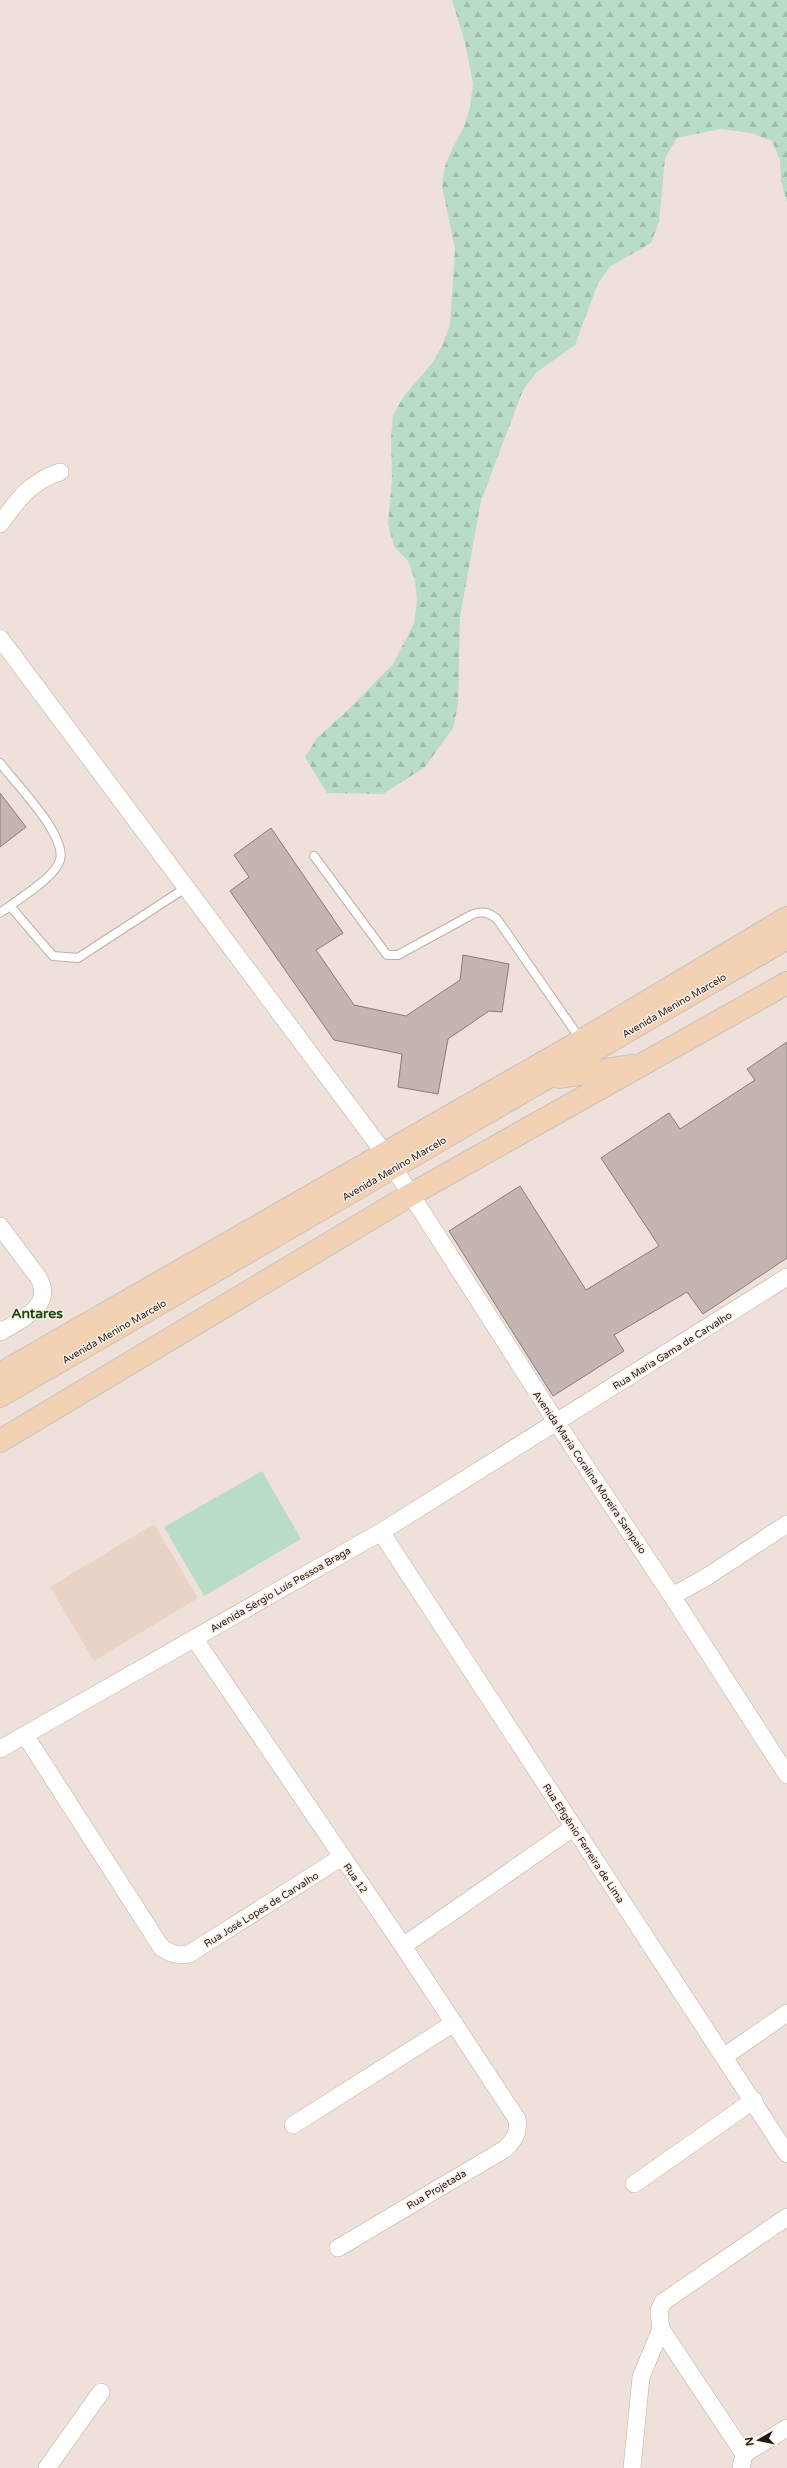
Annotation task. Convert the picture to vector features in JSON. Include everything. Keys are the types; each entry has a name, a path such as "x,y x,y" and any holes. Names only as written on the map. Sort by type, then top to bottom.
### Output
{"main road":[{"name":"Avenida Menino Marcelo","path":"0,1396 389,1161 581,1041 787,918"},
{"name":"Avenida Menino Marcelo","path":"0,1374 389,1161 547,1079 787,938"},
{"path":"0,1441 410,1195 787,983"},
{"path":"547,1079 644,1063"}],"street":[{"path":"0,524 29,487 42,478 60,472"},
{"name":"Avenida Maria Coralina Moreira Sampaio","path":"0,638 187,887 389,1161 556,1423 672,1596 787,1774"},
{"path":"0,1226 38,1277 42,1284 43,1293 38,1308 0,1332"},
{"name":"Rua Maria Gama de Carvalho","path":"556,1423 787,1276"},
{"name":"Avenida Sérgio Luís Pessoa Braga","path":"0,1749 381,1532 556,1423"},
{"path":"672,1596 705,1578 787,1524"},
{"name":"Rua Efigênio Ferreira de Lima","path":"381,1532 754,2100 787,2154"},
{"name":"Rua 12","path":"194,1638 404,1946 516,2119"},
{"name":"Rua José Lopes de Carvalho","path":"25,1735 161,1947 178,1956 189,1954 342,1857"},
{"path":"404,1946 574,1827"},
{"path":"725,2056 787,2013"},
{"path":"293,2125 454,2023"},
{"path":"634,2184 754,2100"},
{"name":"Rua Projetada","path":"338,2248 505,2149 514,2139 518,2130 516,2119"},
{"path":"787,2217 663,2302 659,2311 661,2329 743,2461 787,2428"},
{"path":"632,2468 641,2377 661,2329"},
{"path":"47,2468 101,2392"}],"lane":[{"path":"0,763 50,826 59,845 60,860 52,874 0,913"},
{"path":"314,856 387,955 398,955 473,914 481,912 490,913 497,919 581,1041"},
{"path":"10,906 53,956 78,958 187,887"}],"shaded area":[{"path":"154,1524 198,1598 94,1661 50,1587"}],"green space":[{"path":"452,0 787,0 787,202 781,181 780,160 772,141 751,133 720,129 677,138 665,158 659,222 651,243 611,266 598,283 575,345 537,372 523,390 481,501 460,617 458,705 453,728 425,767 383,794 327,793 305,757 317,738 349,709 393,664 414,623 417,600 415,580 408,561 394,546 388,524 392,479 391,437 393,415 404,396 433,362 443,344 450,324 455,249 442,186 445,166 464,127 470,107 473,83 465,43"},
{"path":"262,1471 301,1539 204,1596 164,1527"}],"building":[{"path":"0,793 26,827 0,847"},
{"path":"271,828 343,933 316,950 354,1005 406,1016 460,980 463,955 509,964 502,1012 489,1011 448,1039 438,1094 398,1087 402,1054 334,1040 230,891 249,877 234,855"},
{"path":"787,1042 787,1258 703,1314 687,1292 614,1335 624,1351 553,1396 449,1231 520,1186 586,1290 659,1246 601,1158 669,1113 680,1129 755,1080 747,1069"}],"district":[{"name":"Antares","path":"37,1313"}]}
